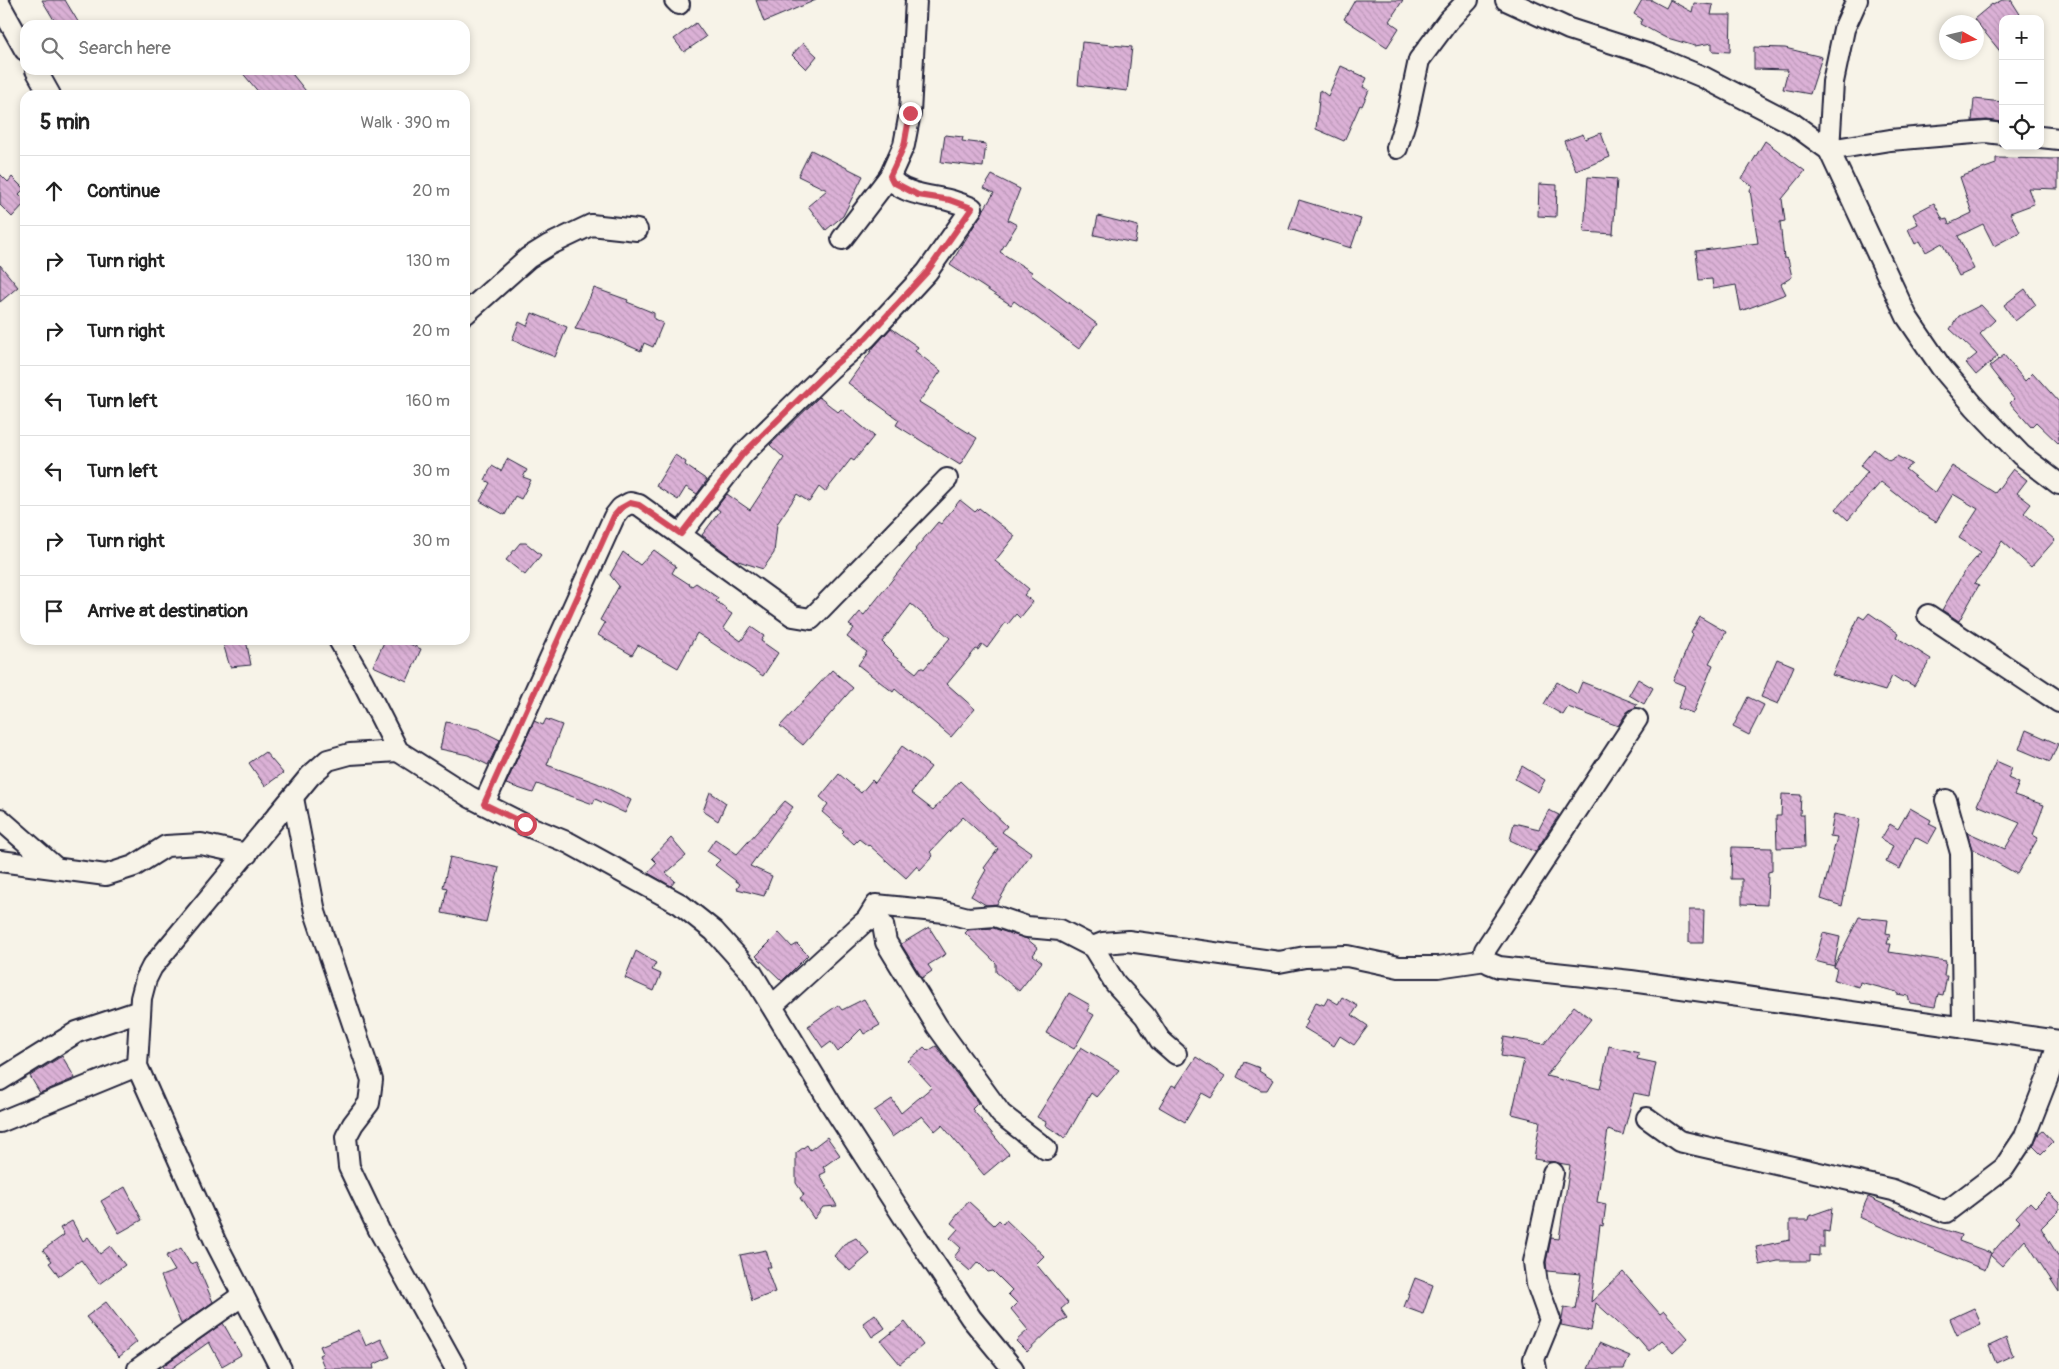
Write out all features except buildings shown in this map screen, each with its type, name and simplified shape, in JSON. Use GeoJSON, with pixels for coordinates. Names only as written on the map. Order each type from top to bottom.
{"type":"FeatureCollection","features":[{"type":"Feature","properties":{"kind":"street"},"geometry":{"type":"LineString","coordinates":[[842,239],[890,176],[904,146],[910,113],[916,0]]}},
{"type":"Feature","properties":{"kind":"street"},"geometry":{"type":"LineString","coordinates":[[1396,148],[1408,112],[1419,60],[1448,22],[1468,0]]}},
{"type":"Feature","properties":{"kind":"street"},"geometry":{"type":"LineString","coordinates":[[1506,0],[1569,30],[1650,55],[1703,77],[1792,124],[1829,150],[1890,140],[1986,132],[1999,134]]}},
{"type":"Feature","properties":{"kind":"street"},"geometry":{"type":"LineString","coordinates":[[1857,0],[1844,29],[1833,82],[1829,150],[1907,317],[1941,367],[1975,407],[2021,455],[2059,484]]}},
{"type":"Feature","properties":{"kind":"street"},"geometry":{"type":"LineString","coordinates":[[2,13],[20,42]]}},
{"type":"Feature","properties":{"kind":"street"},"geometry":{"type":"LineString","coordinates":[[39,75],[47,90]]}},
{"type":"Feature","properties":{"kind":"street"},"geometry":{"type":"LineString","coordinates":[[2044,137],[2059,139]]}},
{"type":"Feature","properties":{"kind":"street"},"geometry":{"type":"LineString","coordinates":[[681,534],[743,454],[830,369],[866,338],[927,272],[972,208],[950,200],[918,195],[893,182],[890,176]]}},
{"type":"Feature","properties":{"kind":"street"},"geometry":{"type":"LineString","coordinates":[[470,310],[528,258],[549,245],[590,225],[637,230]]}},
{"type":"Feature","properties":{"kind":"street"},"geometry":{"type":"LineString","coordinates":[[484,804],[614,516],[621,508],[630,503],[639,505],[793,616],[811,619],[947,479]]}},
{"type":"Feature","properties":{"kind":"street"},"geometry":{"type":"LineString","coordinates":[[1928,615],[2059,702]]}},
{"type":"Feature","properties":{"kind":"street"},"geometry":{"type":"LineString","coordinates":[[342,645],[398,751],[470,798],[569,843],[680,904],[714,931],[751,972],[831,1104],[948,1284],[971,1318],[1013,1369]]}},
{"type":"Feature","properties":{"kind":"street"},"geometry":{"type":"LineString","coordinates":[[1637,719],[1490,941],[1484,956],[1489,963],[1499,967],[1631,981],[2058,1041],[2049,1074],[2024,1138],[2004,1168],[1946,1212],[1893,1190],[1679,1141],[1647,1118]]}},
{"type":"Feature","properties":{"kind":"street"},"geometry":{"type":"LineString","coordinates":[[281,1369],[215,1241],[137,1066],[140,1011],[146,979],[152,967],[310,776],[328,760],[350,754],[398,751]]}},
{"type":"Feature","properties":{"kind":"street"},"geometry":{"type":"LineString","coordinates":[[293,798],[315,912],[372,1080],[370,1104],[346,1137],[349,1167],[378,1230],[456,1369]]}},
{"type":"Feature","properties":{"kind":"street"},"geometry":{"type":"LineString","coordinates":[[1946,800],[1961,853],[1963,1028]]}},
{"type":"Feature","properties":{"kind":"street"},"geometry":{"type":"LineString","coordinates":[[0,819],[56,868]]}},
{"type":"Feature","properties":{"kind":"street"},"geometry":{"type":"LineString","coordinates":[[0,861],[106,876],[134,866],[166,846],[201,844],[247,854]]}},
{"type":"Feature","properties":{"kind":"street"},"geometry":{"type":"LineString","coordinates":[[772,1006],[866,921],[876,905],[945,912],[968,918],[995,916],[1027,927],[1060,930],[1093,947],[1115,983],[1145,1016],[1160,1040],[1176,1054]]}},
{"type":"Feature","properties":{"kind":"street"},"geometry":{"type":"LineString","coordinates":[[866,921],[878,920],[883,925],[886,942],[937,1026],[1001,1114],[1046,1149]]}},
{"type":"Feature","properties":{"kind":"street"},"geometry":{"type":"LineString","coordinates":[[1093,947],[1103,943],[1128,941],[1279,962],[1305,958],[1347,956],[1399,967],[1438,967],[1486,960]]}},
{"type":"Feature","properties":{"kind":"street"},"geometry":{"type":"LineString","coordinates":[[0,1080],[77,1032],[140,1011]]}},
{"type":"Feature","properties":{"kind":"street"},"geometry":{"type":"LineString","coordinates":[[0,1122],[137,1066]]}},
{"type":"Feature","properties":{"kind":"street"},"geometry":{"type":"LineString","coordinates":[[1536,1369],[1534,1360],[1550,1320],[1537,1284],[1534,1262],[1552,1173]]}},
{"type":"Feature","properties":{"kind":"street"},"geometry":{"type":"LineString","coordinates":[[138,1369],[243,1295]]}},
{"type":"Feature","properties":{"kind":"route"},"geometry":{"type":"LineString","coordinates":[[525,824],[484,804],[614,516],[621,508],[630,503],[639,505],[681,534],[743,454],[830,369],[866,338],[927,272],[972,208],[950,200],[918,195],[893,182],[890,176],[904,146],[910,113]]}}]}
